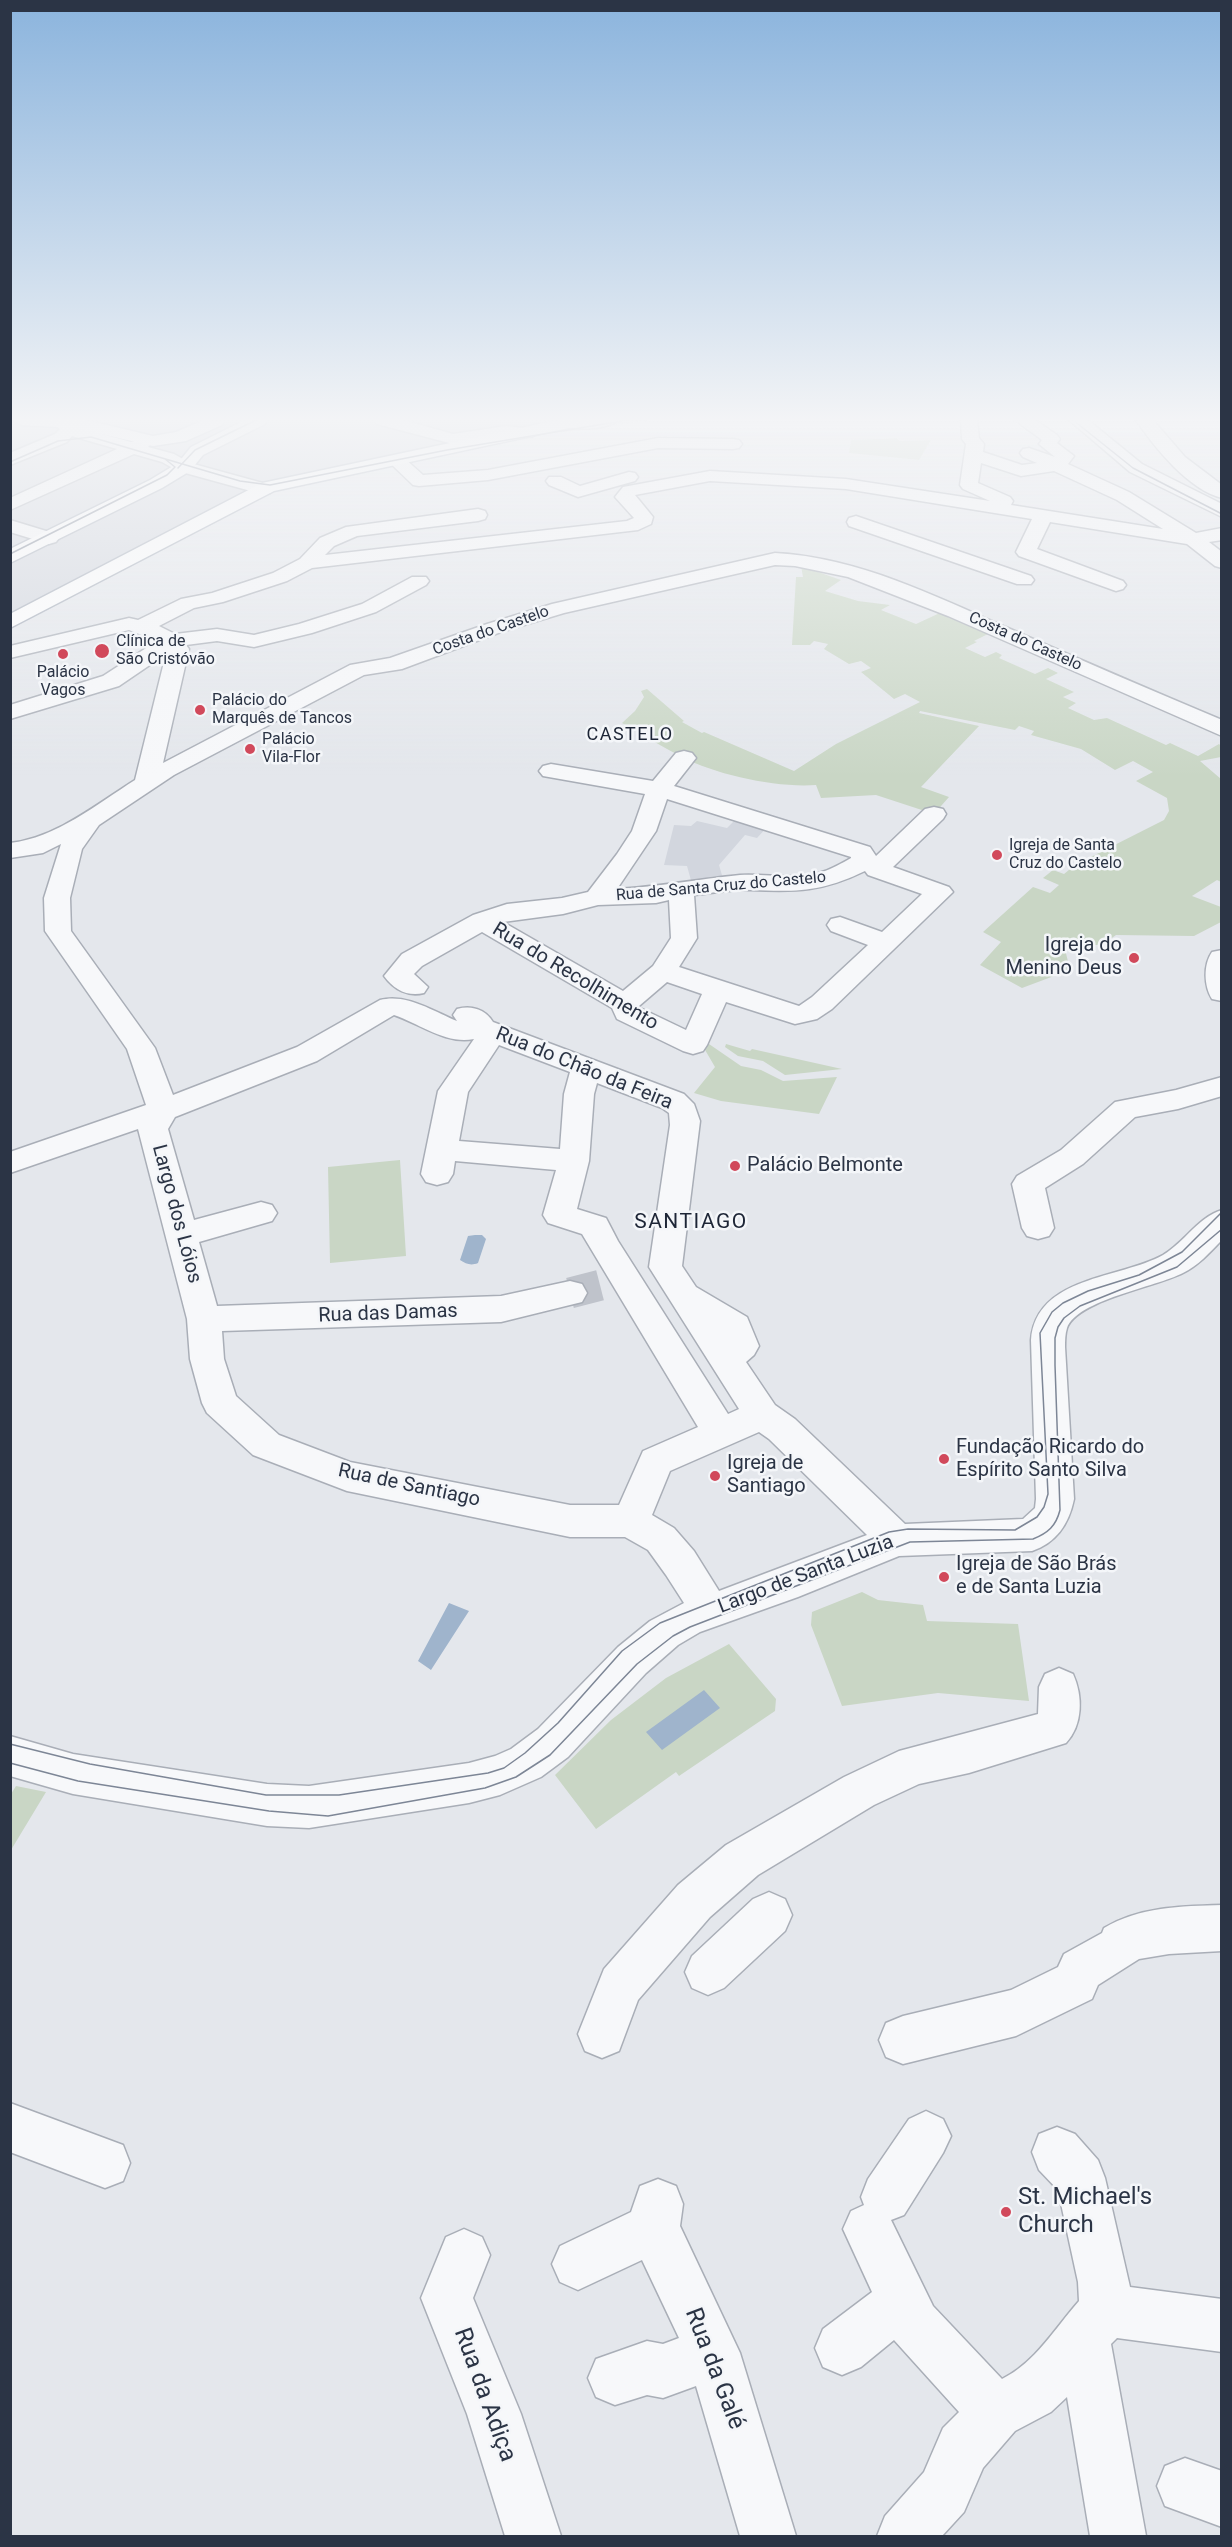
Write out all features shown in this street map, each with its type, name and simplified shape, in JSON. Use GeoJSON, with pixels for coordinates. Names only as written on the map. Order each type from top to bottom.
{"type":"FeatureCollection","features":[{"type":"Feature","properties":{"kind":"main road"},"geometry":{"type":"LineString","coordinates":[[10,557],[47,539]]}},
{"type":"Feature","properties":{"kind":"main road"},"geometry":{"type":"LineString","coordinates":[[10,622],[169,539]]}},
{"type":"Feature","properties":{"kind":"street"},"geometry":{"type":"LineString","coordinates":[[142,626],[280,577],[307,563],[333,539]]}},
{"type":"Feature","properties":{"kind":"street"},"geometry":{"type":"LineString","coordinates":[[307,563],[518,539]]}},
{"type":"Feature","properties":{"kind":"street"},"geometry":{"type":"LineString","coordinates":[[905,539],[1024,580]]}},
{"type":"Feature","properties":{"kind":"street"},"geometry":{"type":"LineString","coordinates":[[1032,539],[1026,552],[1116,585]]}},
{"type":"Feature","properties":{"kind":"street"},"geometry":{"type":"LineString","coordinates":[[1144,555],[1148,539]]}},
{"type":"Feature","properties":{"kind":"street"},"geometry":{"type":"LineString","coordinates":[[1192,539],[1221,562]]}},
{"type":"Feature","properties":{"kind":"street","name":"Costa do Castelo"},"geometry":{"type":"LineString","coordinates":[[163,1110],[141,1048],[58,931],[57,898],[70,849],[90,820],[146,783],[197,753],[358,670],[394,663],[559,608],[775,559],[795,560],[853,572],[955,612],[1221,729]]}},
{"type":"Feature","properties":{"kind":"street"},"geometry":{"type":"LineString","coordinates":[[10,712],[111,681],[172,640],[217,634],[254,641],[305,629],[369,608],[419,581]]}},
{"type":"Feature","properties":{"kind":"street"},"geometry":{"type":"LineString","coordinates":[[255,620],[287,613]]}},
{"type":"Feature","properties":{"kind":"street"},"geometry":{"type":"LineString","coordinates":[[10,652],[129,624],[142,626],[172,640],[178,649],[146,783]]}},
{"type":"Feature","properties":{"kind":"street"},"geometry":{"type":"LineString","coordinates":[[551,771],[671,774],[861,852],[877,870],[940,892],[822,1003],[807,1013],[795,1015],[663,971]]}},
{"type":"Feature","properties":{"kind":"street"},"geometry":{"type":"LineString","coordinates":[[597,897],[628,857],[644,831],[671,774]]}},
{"type":"Feature","properties":{"kind":"street","name":"Rua de Santa Cruz do Castelo"},"geometry":{"type":"LineString","coordinates":[[415,988],[398,976],[412,960],[482,921],[507,912],[563,906],[597,897],[656,895],[681,889],[749,882],[768,884],[829,879],[873,863],[934,814]]}},
{"type":"Feature","properties":{"kind":"street"},"geometry":{"type":"LineString","coordinates":[[10,851],[34,848],[90,820]]}},
{"type":"Feature","properties":{"kind":"street"},"geometry":{"type":"LineString","coordinates":[[625,1004],[663,971],[684,938],[681,889]]}},
{"type":"Feature","properties":{"kind":"street","name":"Rua do Recolhimento"},"geometry":{"type":"LineString","coordinates":[[482,921],[625,1004],[627,1012],[693,1046],[718,990]]}},
{"type":"Feature","properties":{"kind":"street"},"geometry":{"type":"LineString","coordinates":[[840,925],[886,942]]}},
{"type":"Feature","properties":{"kind":"street","name":"Rua do Chão da Feira"},"geometry":{"type":"LineString","coordinates":[[415,988],[476,1019],[486,1030],[673,1101],[683,1110],[686,1119],[673,1278]]}},
{"type":"Feature","properties":{"kind":"street"},"geometry":{"type":"LineString","coordinates":[[10,1163],[163,1110],[307,1054],[390,1006],[402,1006],[442,1025],[467,1032],[486,1030]]}},
{"type":"Feature","properties":{"kind":"street"},"geometry":{"type":"LineString","coordinates":[[486,1030],[453,1091],[440,1162],[573,1161]]}},
{"type":"Feature","properties":{"kind":"street"},"geometry":{"type":"LineString","coordinates":[[586,1068],[579,1094],[573,1161],[559,1215],[595,1226],[619,1280],[720,1432]]}},
{"type":"Feature","properties":{"kind":"street"},"geometry":{"type":"LineString","coordinates":[[1038,1228],[1028,1184],[1072,1157],[1126,1109],[1178,1099],[1221,1086]]}},
{"type":"Feature","properties":{"kind":"street","name":"Largo dos Lóios"},"geometry":{"type":"LineString","coordinates":[[163,1110],[153,1129],[204,1319]]}},
{"type":"Feature","properties":{"kind":"street"},"geometry":{"type":"LineString","coordinates":[[182,1235],[261,1213]]}},
{"type":"Feature","properties":{"kind":"street","name":"Largo de Santa Luzia"},"geometry":{"type":"LineString","coordinates":[[10,1756],[73,1774],[267,1805],[309,1807],[469,1783],[500,1775],[526,1763],[545,1748],[625,1666],[650,1645],[687,1620],[897,1540],[1032,1535],[1052,1515],[1055,1499],[1048,1335],[1052,1322],[1058,1313],[1069,1304],[1090,1294],[1150,1275],[1173,1264],[1189,1254],[1218,1225]]}},
{"type":"Feature","properties":{"kind":"street"},"geometry":{"type":"LineString","coordinates":[[619,1280],[673,1278],[762,1415],[782,1429],[821,1465],[897,1540]]}},
{"type":"Feature","properties":{"kind":"street","name":"Rua das Damas"},"geometry":{"type":"LineString","coordinates":[[204,1319],[490,1310],[570,1293]]}},
{"type":"Feature","properties":{"kind":"street","name":"Rua de Santiago"},"geometry":{"type":"LineString","coordinates":[[204,1319],[207,1359],[220,1403],[266,1445],[347,1476],[570,1521],[631,1521]]}},
{"type":"Feature","properties":{"kind":"street"},"geometry":{"type":"LineString","coordinates":[[710,1612],[680,1563],[661,1539],[631,1521],[656,1461],[762,1415]]}},
{"type":"Feature","properties":{"kind":"street"},"geometry":{"type":"LineString","coordinates":[[602,2034],[620,1985],[694,1901],[742,1860],[859,1791],[914,1765],[979,1750],[1051,1729],[1058,1722],[1059,1687]]}},
{"type":"Feature","properties":{"kind":"street"},"geometry":{"type":"LineString","coordinates":[[708,1972],[769,1915]]}},
{"type":"Feature","properties":{"kind":"street"},"geometry":{"type":"LineString","coordinates":[[903,2040],[1016,2012],[1076,1983],[1080,1970],[1129,1938],[1195,1928],[1221,1929]]}},
{"type":"Feature","properties":{"kind":"street"},"geometry":{"type":"LineString","coordinates":[[10,2127],[105,2163]]}},
{"type":"Feature","properties":{"kind":"street"},"geometry":{"type":"LineString","coordinates":[[926,2136],[878,2213],[902,2304],[914,2325],[996,2412]]}},
{"type":"Feature","properties":{"kind":"street"},"geometry":{"type":"LineString","coordinates":[[1057,2152],[1080,2178],[1104,2282],[1088,2358],[1118,2536]]}},
{"type":"Feature","properties":{"kind":"street","name":"Rua da Galé"},"geometry":{"type":"LineString","coordinates":[[578,2264],[656,2216],[713,2353],[768,2536]]}},
{"type":"Feature","properties":{"kind":"street","name":"Rua da Adiça"},"geometry":{"type":"LineString","coordinates":[[464,2255],[447,2298],[494,2414],[533,2536]]}},
{"type":"Feature","properties":{"kind":"street"},"geometry":{"type":"LineString","coordinates":[[842,2348],[879,2318],[902,2304]]}},
{"type":"Feature","properties":{"kind":"street"},"geometry":{"type":"LineString","coordinates":[[1094,2323],[1221,2326]]}},
{"type":"Feature","properties":{"kind":"street"},"geometry":{"type":"LineString","coordinates":[[905,2536],[944,2492],[963,2448],[996,2412],[1032,2393],[1071,2356],[1094,2323]]}},
{"type":"Feature","properties":{"kind":"street"},"geometry":{"type":"LineString","coordinates":[[615,2378],[647,2368],[663,2371],[713,2353]]}},
{"type":"Feature","properties":{"kind":"shaded area"},"geometry":{"type":"Polygon","coordinates":[[[11,539],[161,539],[11,618],[11,539]]]}},
{"type":"Feature","properties":{"kind":"shaded area"},"geometry":{"type":"Polygon","coordinates":[[[740,815],[770,824],[757,838],[745,835],[719,865],[724,882],[692,884],[687,866],[664,865],[674,825],[691,826],[697,821],[727,828],[740,815]]]}},
{"type":"Feature","properties":{"kind":"green space"},"geometry":{"type":"Polygon","coordinates":[[[801,566],[841,580],[825,591],[858,601],[890,605],[881,610],[916,624],[944,611],[992,632],[965,648],[985,657],[996,652],[1002,655],[999,658],[1035,674],[1048,668],[1058,673],[1046,679],[1074,692],[1063,697],[1076,703],[1068,708],[1094,720],[1107,718],[1166,745],[1170,743],[1198,756],[1219,744],[1221,757],[1200,761],[1221,779],[1221,882],[1217,880],[1192,896],[1221,907],[1221,922],[1194,936],[1116,935],[1102,945],[1064,945],[1070,970],[1022,988],[980,965],[1001,942],[983,932],[1033,887],[1050,893],[1059,885],[1043,878],[1053,870],[1064,874],[1075,865],[1164,820],[1169,811],[1167,798],[1136,781],[1153,772],[1133,761],[1115,770],[1081,749],[1031,735],[1034,731],[1019,726],[1015,730],[920,711],[919,713],[979,726],[921,787],[949,797],[934,814],[876,795],[821,798],[816,785],[765,782],[729,775],[682,757],[622,723],[635,711],[644,697],[641,691],[647,689],[684,721],[682,722],[702,733],[794,771],[836,744],[920,702],[905,694],[894,699],[861,672],[871,668],[861,661],[849,664],[824,649],[828,644],[814,641],[810,645],[792,645],[796,577],[803,577],[801,566]]]}},
{"type":"Feature","properties":{"kind":"green space"},"geometry":{"type":"Polygon","coordinates":[[[701,1043],[709,1044],[741,1066],[761,1070],[783,1081],[837,1077],[819,1114],[721,1101],[694,1093],[715,1067],[701,1043]]]}},
{"type":"Feature","properties":{"kind":"green space"},"geometry":{"type":"Polygon","coordinates":[[[726,1044],[842,1069],[785,1075],[763,1061],[738,1056],[725,1047],[726,1044]]]}},
{"type":"Feature","properties":{"kind":"green space"},"geometry":{"type":"Polygon","coordinates":[[[400,1160],[406,1256],[330,1263],[328,1167],[400,1160]]]}},
{"type":"Feature","properties":{"kind":"green space"},"geometry":{"type":"Polygon","coordinates":[[[862,1592],[878,1600],[923,1605],[927,1621],[1018,1624],[1029,1701],[938,1693],[842,1706],[811,1625],[812,1612],[862,1592]]]}},
{"type":"Feature","properties":{"kind":"green space"},"geometry":{"type":"Polygon","coordinates":[[[729,1644],[776,1699],[775,1711],[679,1776],[676,1772],[596,1829],[555,1775],[611,1720],[666,1678],[729,1644]]]}},
{"type":"Feature","properties":{"kind":"green space"},"geometry":{"type":"Polygon","coordinates":[[[16,1786],[46,1792],[11,1850],[11,1794],[16,1786]]]}},
{"type":"Feature","properties":{"kind":"water"},"geometry":{"type":"Polygon","coordinates":[[[482,1235],[486,1239],[478,1263],[469,1264],[460,1260],[468,1236],[482,1235]]]}},
{"type":"Feature","properties":{"kind":"water"},"geometry":{"type":"Polygon","coordinates":[[[449,1603],[469,1611],[431,1670],[418,1661],[449,1603]]]}},
{"type":"Feature","properties":{"kind":"water"},"geometry":{"type":"Polygon","coordinates":[[[704,1690],[720,1708],[662,1750],[646,1732],[704,1690]]]}},
{"type":"Feature","properties":{"kind":"tunnel"},"geometry":{"type":"LineString","coordinates":[[570,1293],[613,1282]]}},
{"type":"Feature","properties":{"kind":"tram line"},"geometry":{"type":"LineString","coordinates":[[10,554],[40,539]]}},
{"type":"Feature","properties":{"kind":"tram line"},"geometry":{"type":"LineString","coordinates":[[10,1744],[90,1764],[266,1795],[339,1795],[488,1773],[504,1768],[525,1753],[558,1723],[622,1651],[660,1623],[889,1532],[908,1529],[1015,1530],[1037,1517],[1044,1507],[1048,1494],[1040,1333],[1052,1312],[1063,1303],[1088,1291],[1139,1275],[1182,1252],[1222,1212]]}},
{"type":"Feature","properties":{"kind":"tram line"},"geometry":{"type":"LineString","coordinates":[[10,1763],[78,1781],[269,1811],[328,1816],[485,1788],[516,1777],[550,1755],[637,1664],[673,1636],[690,1627],[910,1542],[1033,1539],[1047,1531],[1054,1525],[1060,1510],[1055,1365],[1055,1338],[1058,1327],[1064,1318],[1080,1306],[1177,1267],[1222,1229]]}},
{"type":"Feature","properties":{"kind":"place","name":"Clínica de São Cristóvão"},"geometry":{"type":"Point","coordinates":[102,651]}},
{"type":"Feature","properties":{"kind":"place","name":"Palácio Vagos"},"geometry":{"type":"Point","coordinates":[63,654]}},
{"type":"Feature","properties":{"kind":"place","name":"Palácio do Marquês de Tancos"},"geometry":{"type":"Point","coordinates":[200,710]}},
{"type":"Feature","properties":{"kind":"place","name":"Palácio Vila-Flor"},"geometry":{"type":"Point","coordinates":[250,749]}},
{"type":"Feature","properties":{"kind":"place","name":"Igreja de Santa Cruz do Castelo"},"geometry":{"type":"Point","coordinates":[997,855]}},
{"type":"Feature","properties":{"kind":"place","name":"Igreja do Menino Deus"},"geometry":{"type":"Point","coordinates":[1134,958]}},
{"type":"Feature","properties":{"kind":"place","name":"Palácio Belmonte"},"geometry":{"type":"Point","coordinates":[735,1166]}},
{"type":"Feature","properties":{"kind":"place","name":"Fundação Ricardo do Espírito Santo Silva"},"geometry":{"type":"Point","coordinates":[944,1459]}},
{"type":"Feature","properties":{"kind":"place","name":"Igreja de Santiago"},"geometry":{"type":"Point","coordinates":[715,1476]}},
{"type":"Feature","properties":{"kind":"place","name":"Igreja de São Brás e de Santa Luzia"},"geometry":{"type":"Point","coordinates":[944,1577]}},
{"type":"Feature","properties":{"kind":"place","name":"St. Michael's Church"},"geometry":{"type":"Point","coordinates":[1006,2212]}},
{"type":"Feature","properties":{"kind":"district","name":"CASTELO"},"geometry":{"type":"Point","coordinates":[630,735]}},
{"type":"Feature","properties":{"kind":"district","name":"SANTIAGO"},"geometry":{"type":"Point","coordinates":[691,1223]}}]}
